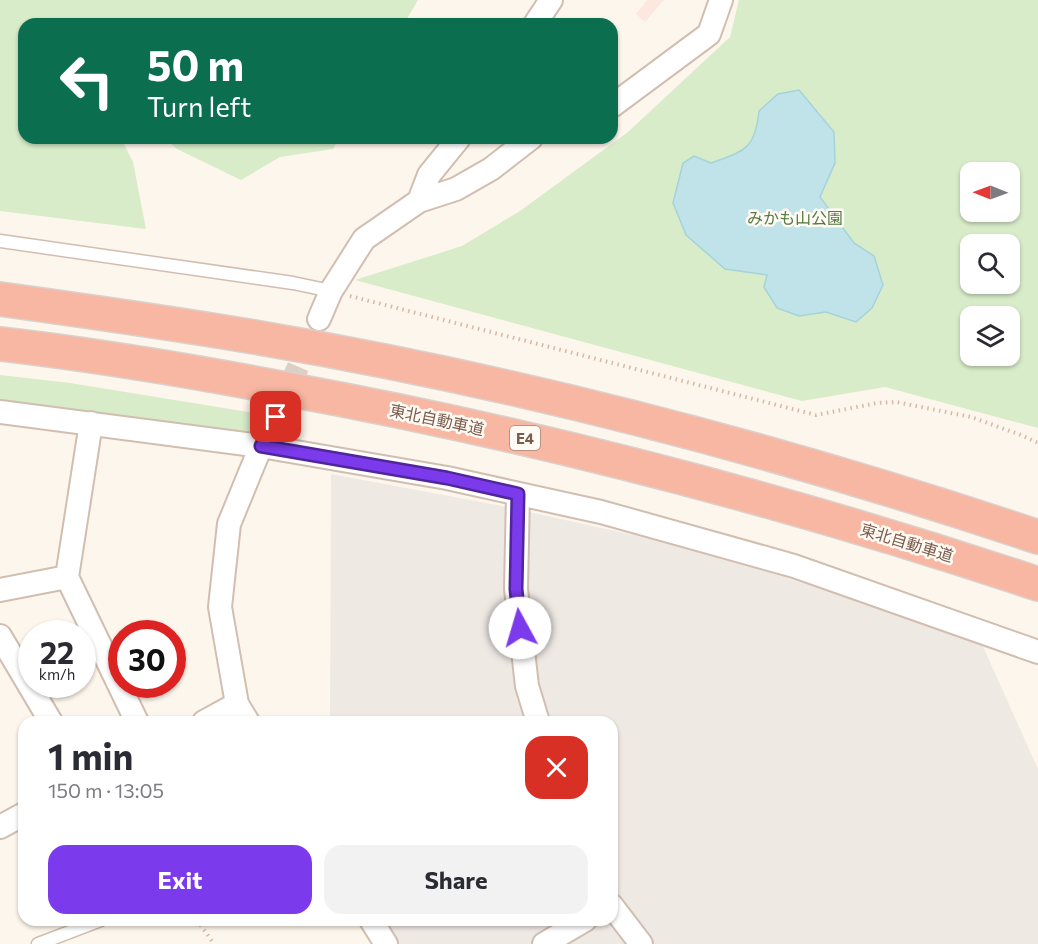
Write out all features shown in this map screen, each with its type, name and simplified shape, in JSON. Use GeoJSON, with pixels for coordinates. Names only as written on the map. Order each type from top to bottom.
{"type":"FeatureCollection","features":[{"type":"Feature","properties":{"kind":"highway"},"geometry":{"type":"LineString","coordinates":[[0,299],[141,318],[262,338],[496,385],[683,430],[830,471],[1038,537]]}},
{"type":"Feature","properties":{"kind":"highway","name":"東北自動車道"},"geometry":{"type":"LineString","coordinates":[[0,344],[132,362],[253,383],[488,429],[673,474],[820,514],[1038,584]]}},
{"type":"Feature","properties":{"kind":"street"},"geometry":{"type":"LineString","coordinates":[[539,18],[551,0]]}},
{"type":"Feature","properties":{"kind":"street"},"geometry":{"type":"LineString","coordinates":[[618,102],[709,34],[721,0]]}},
{"type":"Feature","properties":{"kind":"street"},"geometry":{"type":"LineString","coordinates":[[419,201],[429,175],[454,144]]}},
{"type":"Feature","properties":{"kind":"street"},"geometry":{"type":"LineString","coordinates":[[319,319],[331,291],[364,239],[419,201],[456,189],[491,168],[523,144]]}},
{"type":"Feature","properties":{"kind":"street"},"geometry":{"type":"LineString","coordinates":[[0,412],[261,446],[447,478],[601,512],[794,566],[1038,652]]}},
{"type":"Feature","properties":{"kind":"street"},"geometry":{"type":"LineString","coordinates":[[242,713],[219,607],[229,524],[261,446],[276,417]]}},
{"type":"Feature","properties":{"kind":"street"},"geometry":{"type":"LineString","coordinates":[[91,423],[67,577],[134,716]]}},
{"type":"Feature","properties":{"kind":"street"},"geometry":{"type":"LineString","coordinates":[[518,494],[516,589],[527,686],[536,716]]}},
{"type":"Feature","properties":{"kind":"street"},"geometry":{"type":"LineString","coordinates":[[0,590],[67,577]]}},
{"type":"Feature","properties":{"kind":"street"},"geometry":{"type":"LineString","coordinates":[[0,636],[47,716]]}},
{"type":"Feature","properties":{"kind":"street"},"geometry":{"type":"LineString","coordinates":[[0,827],[18,817]]}},
{"type":"Feature","properties":{"kind":"street"},"geometry":{"type":"LineString","coordinates":[[618,914],[641,944]]}},
{"type":"Feature","properties":{"kind":"street"},"geometry":{"type":"LineString","coordinates":[[375,926],[386,944]]}},
{"type":"Feature","properties":{"kind":"street"},"geometry":{"type":"LineString","coordinates":[[544,944],[575,926]]}},
{"type":"Feature","properties":{"kind":"lane"},"geometry":{"type":"LineString","coordinates":[[0,241],[293,283],[331,291]]}},
{"type":"Feature","properties":{"kind":"lane"},"geometry":{"type":"LineString","coordinates":[[38,944],[85,926]]}},
{"type":"Feature","properties":{"kind":"path"},"geometry":{"type":"LineString","coordinates":[[331,291],[816,415],[877,403],[896,402],[971,417],[1038,443]]}},
{"type":"Feature","properties":{"kind":"path"},"geometry":{"type":"LineString","coordinates":[[201,926],[214,944]]}},
{"type":"Feature","properties":{"kind":"shaded area"},"geometry":{"type":"Polygon","coordinates":[[[647,0],[664,0],[645,22],[636,14],[647,0]]]}},
{"type":"Feature","properties":{"kind":"shaded area"},"geometry":{"type":"Polygon","coordinates":[[[331,474],[497,505],[702,550],[981,642],[1038,769],[1038,944],[383,944],[374,926],[618,926],[618,716],[330,716],[331,474]]]}},
{"type":"Feature","properties":{"kind":"green space"},"geometry":{"type":"Polygon","coordinates":[[[0,0],[418,0],[408,18],[18,18],[18,144],[124,144],[133,162],[146,229],[0,211],[0,0]]]}},
{"type":"Feature","properties":{"kind":"green space","name":"みかも山公園"},"geometry":{"type":"Polygon","coordinates":[[[739,0],[1038,0],[1038,428],[885,387],[802,401],[355,280],[462,246],[520,211],[612,144],[618,144],[618,139],[730,37],[739,0]]]}},
{"type":"Feature","properties":{"kind":"green space"},"geometry":{"type":"Polygon","coordinates":[[[172,144],[336,144],[333,149],[280,157],[241,180],[177,149],[172,144]]]}},
{"type":"Feature","properties":{"kind":"green space"},"geometry":{"type":"Polygon","coordinates":[[[0,375],[70,383],[266,415],[258,432],[245,441],[0,405],[0,375]]]}},
{"type":"Feature","properties":{"kind":"water"},"geometry":{"type":"Polygon","coordinates":[[[799,90],[834,132],[835,163],[820,197],[854,243],[874,256],[883,285],[872,308],[856,322],[826,312],[799,316],[777,308],[764,287],[767,275],[725,269],[686,235],[673,203],[683,163],[694,156],[711,163],[740,152],[751,141],[759,111],[778,94],[799,90]]]}},
{"type":"Feature","properties":{"kind":"tunnel"},"geometry":{"type":"LineString","coordinates":[[276,417],[319,319]]}},
{"type":"Feature","properties":{"kind":"route"},"geometry":{"type":"LineString","coordinates":[[276,417],[261,446],[447,478],[518,494],[516,589],[520,628]]}}]}
